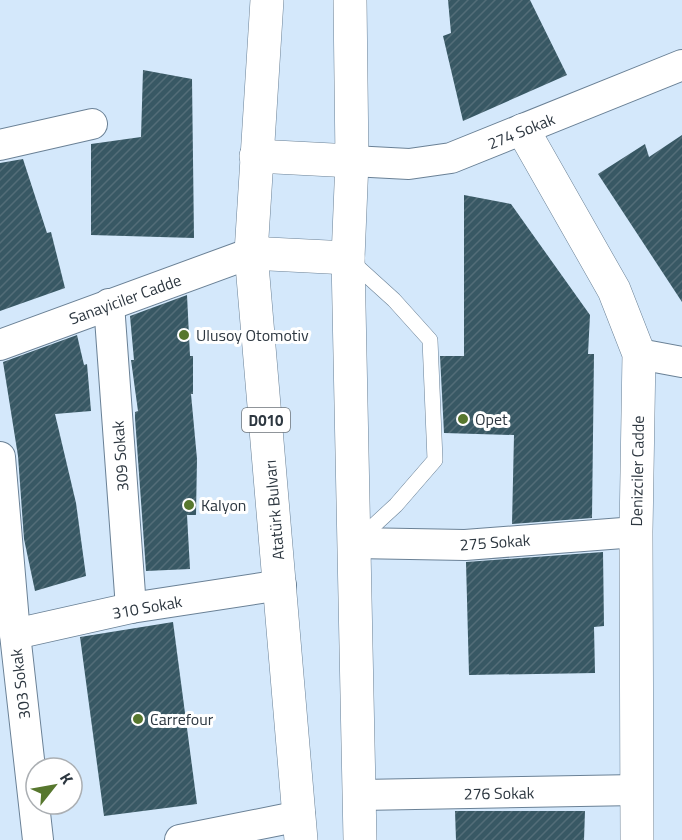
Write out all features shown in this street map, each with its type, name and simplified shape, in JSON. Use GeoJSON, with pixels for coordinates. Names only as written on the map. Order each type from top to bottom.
{"type":"FeatureCollection","features":[{"type":"Feature","properties":{"kind":"main road","name":"Atatürk Bulvarı"},"geometry":{"type":"LineString","coordinates":[[267,0],[251,254],[301,828]]}},
{"type":"Feature","properties":{"kind":"main road"},"geometry":{"type":"LineString","coordinates":[[350,0],[352,161],[348,258],[361,795],[360,840]]}},
{"type":"Feature","properties":{"kind":"main road","name":"Denizciler Cadde"},"geometry":{"type":"LineString","coordinates":[[523,130],[614,290],[639,354],[636,532],[637,840]]}},
{"type":"Feature","properties":{"kind":"main road"},"geometry":{"type":"LineString","coordinates":[[256,156],[352,161]]}},
{"type":"Feature","properties":{"kind":"main road"},"geometry":{"type":"LineString","coordinates":[[251,254],[348,258]]}},
{"type":"Feature","properties":{"kind":"street","name":"274 Sokak"},"geometry":{"type":"LineString","coordinates":[[352,161],[409,164],[451,158],[682,64]]}},
{"type":"Feature","properties":{"kind":"street"},"geometry":{"type":"LineString","coordinates":[[0,145],[92,124]]}},
{"type":"Feature","properties":{"kind":"street","name":"Sanayiciler Cadde"},"geometry":{"type":"LineString","coordinates":[[0,345],[251,254]]}},
{"type":"Feature","properties":{"kind":"street","name":"309 Sokak"},"geometry":{"type":"LineString","coordinates":[[109,304],[132,608]]}},
{"type":"Feature","properties":{"kind":"street"},"geometry":{"type":"LineString","coordinates":[[639,354],[682,362]]}},
{"type":"Feature","properties":{"kind":"street","name":"303 Sokak"},"geometry":{"type":"LineString","coordinates":[[0,457],[15,634],[38,840]]}},
{"type":"Feature","properties":{"kind":"street","name":"275 Sokak"},"geometry":{"type":"LineString","coordinates":[[355,543],[465,545],[636,532]]}},
{"type":"Feature","properties":{"kind":"street","name":"310 Sokak"},"geometry":{"type":"LineString","coordinates":[[15,634],[132,608],[281,585]]}},
{"type":"Feature","properties":{"kind":"street","name":"276 Sokak"},"geometry":{"type":"LineString","coordinates":[[361,795],[637,790]]}},
{"type":"Feature","properties":{"kind":"street"},"geometry":{"type":"LineString","coordinates":[[180,840],[301,828]]}},
{"type":"Feature","properties":{"kind":"lane"},"geometry":{"type":"LineString","coordinates":[[348,258],[394,300],[430,340],[435,460],[396,505],[355,543]]}},
{"type":"Feature","properties":{"kind":"building"},"geometry":{"type":"Polygon","coordinates":[[[448,0],[530,0],[567,75],[463,121],[443,36],[451,33],[448,0]]]}},
{"type":"Feature","properties":{"kind":"building"},"geometry":{"type":"Polygon","coordinates":[[[143,70],[192,79],[194,238],[91,235],[91,144],[141,137],[143,70]]]}},
{"type":"Feature","properties":{"kind":"building"},"geometry":{"type":"Polygon","coordinates":[[[682,135],[682,302],[598,174],[645,144],[649,157],[682,135]]]}},
{"type":"Feature","properties":{"kind":"building"},"geometry":{"type":"Polygon","coordinates":[[[23,159],[47,233],[51,232],[65,288],[0,311],[0,163],[23,159]]]}},
{"type":"Feature","properties":{"kind":"building"},"geometry":{"type":"Polygon","coordinates":[[[464,195],[511,204],[590,315],[588,354],[594,354],[592,518],[512,524],[514,435],[444,433],[440,356],[464,356],[464,195]]]}},
{"type":"Feature","properties":{"kind":"building"},"geometry":{"type":"Polygon","coordinates":[[[187,295],[190,356],[193,356],[193,394],[191,394],[197,459],[196,515],[187,515],[190,569],[146,571],[135,418],[135,412],[138,411],[131,360],[134,360],[130,316],[187,295]]]}},
{"type":"Feature","properties":{"kind":"building"},"geometry":{"type":"Polygon","coordinates":[[[77,335],[84,365],[87,364],[91,411],[55,414],[76,503],[86,576],[35,591],[24,539],[18,456],[3,362],[77,335]]]}},
{"type":"Feature","properties":{"kind":"building"},"geometry":{"type":"Polygon","coordinates":[[[603,552],[604,626],[594,627],[595,673],[469,675],[466,562],[603,552]]]}},
{"type":"Feature","properties":{"kind":"building","name":"Carrefour"},"geometry":{"type":"Polygon","coordinates":[[[173,622],[197,804],[104,816],[80,637],[173,622]]]}},
{"type":"Feature","properties":{"kind":"building"},"geometry":{"type":"Polygon","coordinates":[[[455,811],[585,811],[584,840],[456,840],[455,811]]]}},
{"type":"Feature","properties":{"kind":"place","name":"Ulusoy Otomotiv"},"geometry":{"type":"Point","coordinates":[184,335]}},
{"type":"Feature","properties":{"kind":"place","name":"Opet"},"geometry":{"type":"Point","coordinates":[463,419]}},
{"type":"Feature","properties":{"kind":"place","name":"Kalyon"},"geometry":{"type":"Point","coordinates":[189,505]}},
{"type":"Feature","properties":{"kind":"place","name":"Carrefour"},"geometry":{"type":"Point","coordinates":[138,719]}}]}
